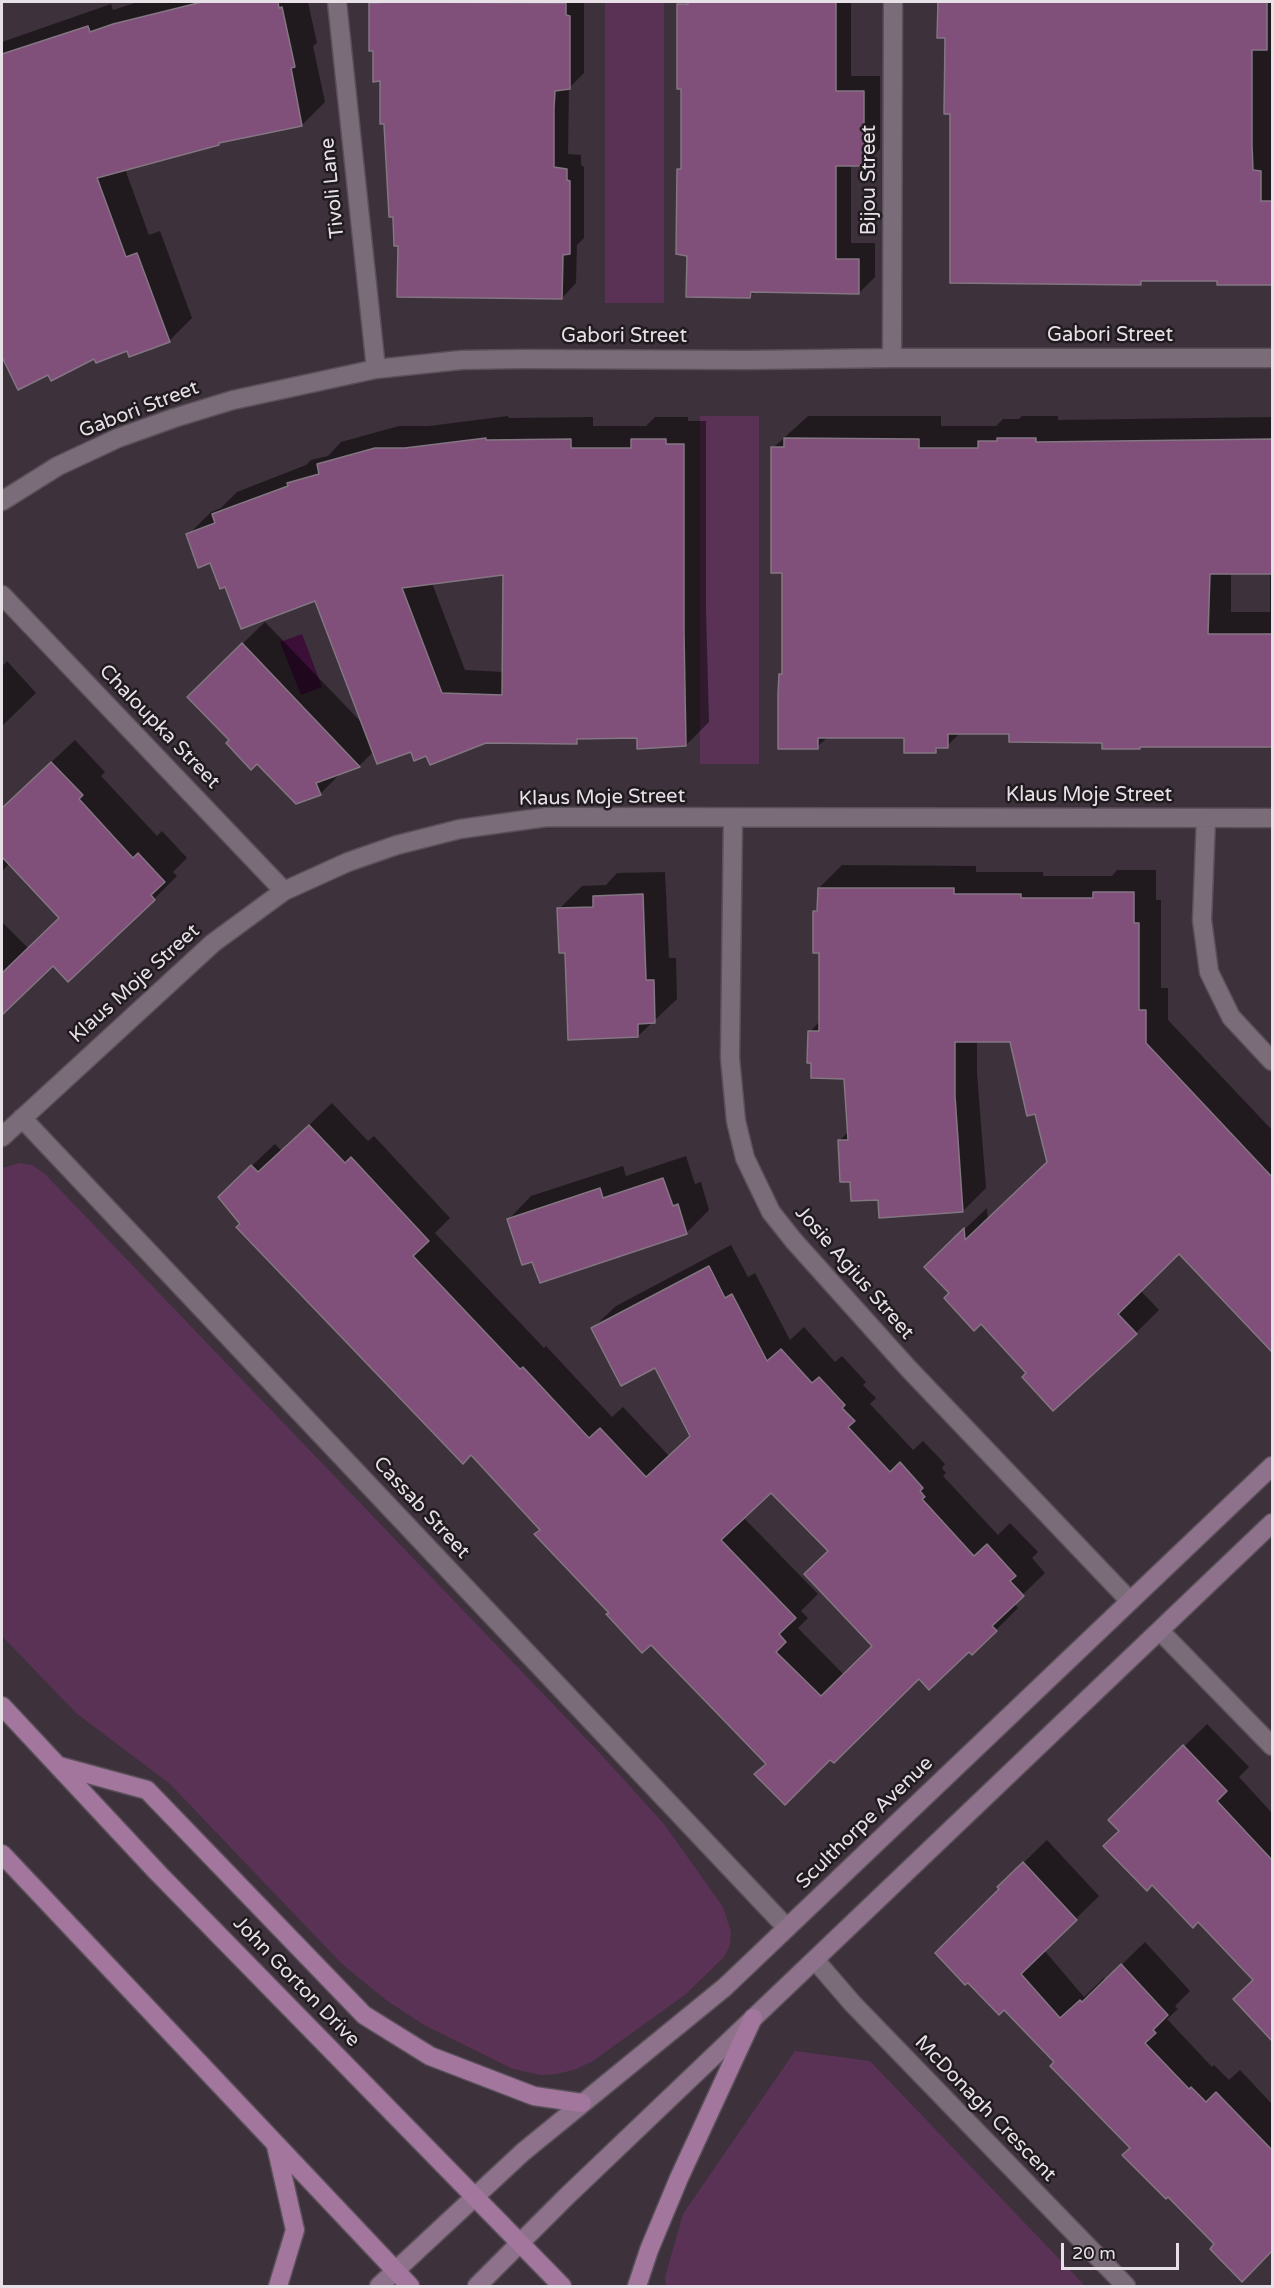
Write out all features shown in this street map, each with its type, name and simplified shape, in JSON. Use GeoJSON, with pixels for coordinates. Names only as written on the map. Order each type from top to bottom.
{"type":"FeatureCollection","features":[{"type":"Feature","properties":{"kind":"main road","name":"John Gorton Drive"},"geometry":{"type":"LineString","coordinates":[[2,1706],[167,1881],[562,2286]]}},
{"type":"Feature","properties":{"kind":"main road"},"geometry":{"type":"LineString","coordinates":[[58,1765],[147,1790],[364,2015],[430,2056],[534,2096],[582,2103]]}},
{"type":"Feature","properties":{"kind":"main road"},"geometry":{"type":"LineString","coordinates":[[2,1854],[410,2286]]}},
{"type":"Feature","properties":{"kind":"main road"},"geometry":{"type":"LineString","coordinates":[[637,2286],[649,2250],[679,2178],[753,2018]]}},
{"type":"Feature","properties":{"kind":"main road"},"geometry":{"type":"LineString","coordinates":[[276,2146],[295,2230],[278,2286]]}},
{"type":"Feature","properties":{"kind":"street","name":"Tivoli Lane"},"geometry":{"type":"LineString","coordinates":[[337,2],[376,369]]}},
{"type":"Feature","properties":{"kind":"street","name":"Bijou Street"},"geometry":{"type":"LineString","coordinates":[[892,358],[893,2]]}},
{"type":"Feature","properties":{"kind":"street","name":"Gabori Street"},"geometry":{"type":"LineString","coordinates":[[2,501],[58,466],[118,438],[174,418],[244,398],[376,369],[461,360],[521,359],[1272,358]]}},
{"type":"Feature","properties":{"kind":"street","name":"Chaloupka Street"},"geometry":{"type":"LineString","coordinates":[[2,595],[284,891]]}},
{"type":"Feature","properties":{"kind":"street","name":"Klaus Moje Street"},"geometry":{"type":"LineString","coordinates":[[2,1137],[213,942],[284,891],[348,862],[397,845],[460,829],[548,817],[1272,818]]}},
{"type":"Feature","properties":{"kind":"street","name":"Josie Agius Street"},"geometry":{"type":"LineString","coordinates":[[734,818],[730,1058],[736,1121],[745,1158],[771,1212],[794,1241],[908,1368],[1130,1601]]}},
{"type":"Feature","properties":{"kind":"street"},"geometry":{"type":"LineString","coordinates":[[1206,818],[1202,920],[1209,972],[1231,1017],[1272,1061]]}},
{"type":"Feature","properties":{"kind":"street","name":"Cassab Street"},"geometry":{"type":"LineString","coordinates":[[22,1118],[787,1928]]}},
{"type":"Feature","properties":{"kind":"street","name":"Sculthorpe Avenue"},"geometry":{"type":"LineString","coordinates":[[379,2286],[523,2152],[725,1987],[1272,1466]]}},
{"type":"Feature","properties":{"kind":"street"},"geometry":{"type":"LineString","coordinates":[[477,2286],[753,2018],[1272,1523]]}},
{"type":"Feature","properties":{"kind":"street"},"geometry":{"type":"LineString","coordinates":[[1160,1630],[1272,1746]]}},
{"type":"Feature","properties":{"kind":"street","name":"McDonagh Crescent"},"geometry":{"type":"LineString","coordinates":[[815,1960],[853,2004],[1126,2286]]}},
{"type":"Feature","properties":{"kind":"shaded area"},"geometry":{"type":"Polygon","coordinates":[[[605,2],[664,2],[664,303],[605,303],[605,2]]]}},
{"type":"Feature","properties":{"kind":"shaded area"},"geometry":{"type":"Polygon","coordinates":[[[700,416],[759,416],[759,764],[700,764],[700,416]]]}},
{"type":"Feature","properties":{"kind":"shaded area"},"geometry":{"type":"Polygon","coordinates":[[[302,634],[322,687],[301,695],[280,642],[302,634]]]}},
{"type":"Feature","properties":{"kind":"shaded area"},"geometry":{"type":"Polygon","coordinates":[[[20,1163],[32,1165],[44,1173],[597,1750],[664,1824],[723,1907],[731,1932],[730,1945],[724,1957],[686,1994],[593,2061],[574,2070],[556,2074],[541,2075],[513,2069],[424,2025],[386,2000],[342,1964],[170,1784],[76,1713],[2,1636],[2,1168],[20,1163]]]}},
{"type":"Feature","properties":{"kind":"shaded area"},"geometry":{"type":"Polygon","coordinates":[[[795,2051],[870,2061],[1085,2286],[666,2286],[665,2277],[683,2214],[795,2051]]]}},
{"type":"Feature","properties":{"kind":"building"},"geometry":{"type":"Polygon","coordinates":[[[202,2],[278,2],[279,8],[282,7],[295,67],[291,68],[302,126],[219,143],[219,145],[97,178],[126,257],[137,253],[170,342],[129,357],[127,351],[96,363],[94,359],[51,381],[48,375],[18,390],[2,357],[2,54],[88,26],[90,32],[202,2]]]}},
{"type":"Feature","properties":{"kind":"building"},"geometry":{"type":"Polygon","coordinates":[[[688,2],[836,2],[836,91],[864,91],[864,166],[836,166],[836,259],[859,259],[859,294],[751,292],[750,298],[686,297],[687,256],[676,254],[677,169],[681,169],[681,89],[677,89],[677,4],[688,4],[688,2]]]}},
{"type":"Feature","properties":{"kind":"building"},"geometry":{"type":"Polygon","coordinates":[[[938,2],[1267,2],[1267,50],[1252,50],[1252,145],[1253,170],[1261,171],[1261,201],[1272,201],[1272,285],[1217,285],[1217,281],[1141,281],[1141,285],[950,283],[950,114],[944,114],[945,38],[937,38],[938,2]]]}},
{"type":"Feature","properties":{"kind":"building"},"geometry":{"type":"Polygon","coordinates":[[[369,3],[566,3],[566,15],[570,16],[570,89],[555,91],[554,108],[554,167],[567,169],[567,180],[570,181],[570,254],[563,255],[562,299],[397,297],[398,246],[394,246],[393,217],[389,217],[384,124],[380,124],[380,81],[373,82],[373,51],[369,51],[369,3]]]}},
{"type":"Feature","properties":{"kind":"building"},"geometry":{"type":"Polygon","coordinates":[[[486,438],[486,440],[571,439],[571,448],[631,448],[631,439],[666,439],[666,444],[684,444],[686,746],[637,749],[637,738],[577,739],[577,744],[486,743],[430,765],[426,756],[414,761],[411,752],[377,764],[315,601],[241,629],[225,587],[220,589],[210,563],[198,568],[186,534],[215,523],[212,514],[288,486],[287,483],[319,474],[317,464],[375,448],[405,448],[486,438]],[[503,575],[402,588],[442,693],[502,695],[503,575]]]}},
{"type":"Feature","properties":{"kind":"building"},"geometry":{"type":"Polygon","coordinates":[[[784,438],[919,439],[919,448],[978,448],[978,441],[997,441],[997,438],[1036,438],[1036,442],[1272,439],[1272,574],[1210,574],[1208,634],[1272,634],[1272,747],[1102,749],[1102,743],[1009,742],[1009,734],[948,734],[948,748],[936,748],[936,753],[904,753],[904,738],[818,738],[818,749],[778,749],[779,674],[782,674],[782,573],[771,573],[771,447],[784,447],[784,438]]]}},
{"type":"Feature","properties":{"kind":"building"},"geometry":{"type":"Polygon","coordinates":[[[242,643],[360,767],[316,783],[321,795],[296,804],[257,764],[251,770],[226,743],[229,740],[187,697],[242,643]]]}},
{"type":"Feature","properties":{"kind":"building"},"geometry":{"type":"Polygon","coordinates":[[[51,762],[83,795],[79,799],[133,858],[138,853],[165,882],[151,895],[155,900],[68,982],[53,966],[2,1015],[2,973],[59,918],[2,857],[2,808],[51,762]]]}},
{"type":"Feature","properties":{"kind":"building"},"geometry":{"type":"Polygon","coordinates":[[[818,888],[954,888],[954,894],[1021,894],[1021,898],[1093,898],[1093,892],[1134,892],[1134,923],[1139,923],[1139,1010],[1146,1010],[1146,1043],[1272,1177],[1272,1352],[1179,1254],[1118,1314],[1137,1334],[1053,1411],[1022,1377],[1026,1373],[981,1324],[974,1331],[944,1298],[949,1293],[924,1267],[964,1228],[965,1240],[1047,1162],[1035,1114],[1027,1116],[1010,1042],[955,1042],[955,1096],[963,1212],[879,1218],[878,1200],[851,1201],[850,1182],[840,1182],[838,1140],[848,1140],[844,1079],[811,1078],[811,1063],[807,1063],[808,1031],[819,1031],[819,953],[813,953],[813,911],[817,911],[818,888]]]}},
{"type":"Feature","properties":{"kind":"building"},"geometry":{"type":"Polygon","coordinates":[[[643,894],[646,980],[654,980],[655,1023],[638,1024],[638,1037],[568,1040],[565,953],[559,953],[557,908],[593,907],[593,896],[643,894]]]}},
{"type":"Feature","properties":{"kind":"building"},"geometry":{"type":"Polygon","coordinates":[[[309,1125],[345,1163],[351,1157],[429,1241],[413,1256],[520,1369],[523,1367],[589,1438],[600,1428],[646,1477],[690,1436],[655,1368],[621,1386],[591,1328],[709,1266],[725,1298],[732,1294],[767,1361],[781,1349],[812,1383],[819,1377],[845,1405],[842,1408],[855,1421],[848,1427],[890,1472],[900,1462],[923,1488],[920,1491],[925,1497],[922,1499],[974,1556],[987,1544],[1016,1576],[1010,1581],[1024,1596],[992,1626],[997,1631],[972,1655],[969,1652],[929,1690],[919,1679],[834,1763],[830,1760],[785,1805],[754,1774],[766,1764],[651,1645],[642,1653],[606,1614],[609,1613],[534,1534],[540,1530],[471,1455],[463,1464],[236,1227],[240,1224],[218,1197],[251,1165],[258,1172],[309,1125]],[[771,1493],[721,1540],[796,1618],[779,1634],[786,1642],[776,1652],[821,1696],[872,1646],[804,1574],[828,1551],[771,1493]]]}},
{"type":"Feature","properties":{"kind":"building"},"geometry":{"type":"Polygon","coordinates":[[[663,1178],[673,1206],[678,1204],[687,1234],[540,1283],[532,1262],[522,1265],[507,1219],[600,1188],[603,1198],[663,1178]]]}},
{"type":"Feature","properties":{"kind":"building"},"geometry":{"type":"Polygon","coordinates":[[[1183,1745],[1227,1791],[1217,1801],[1272,1860],[1272,2041],[1233,1999],[1253,1980],[1198,1922],[1193,1928],[1152,1885],[1147,1891],[1103,1846],[1119,1831],[1108,1820],[1183,1745]]]}},
{"type":"Feature","properties":{"kind":"building"},"geometry":{"type":"Polygon","coordinates":[[[1023,1862],[1077,1920],[1021,1974],[1060,2018],[1080,2000],[1082,2002],[1121,1964],[1168,2015],[1153,2030],[1156,2033],[1145,2043],[1189,2089],[1191,2087],[1206,2102],[1216,2092],[1272,2150],[1272,2251],[1242,2282],[1210,2249],[1214,2244],[1122,2155],[1130,2148],[1050,2066],[1054,2062],[1004,2010],[999,2015],[968,1983],[965,1985],[935,1953],[1023,1862]]]}}]}
